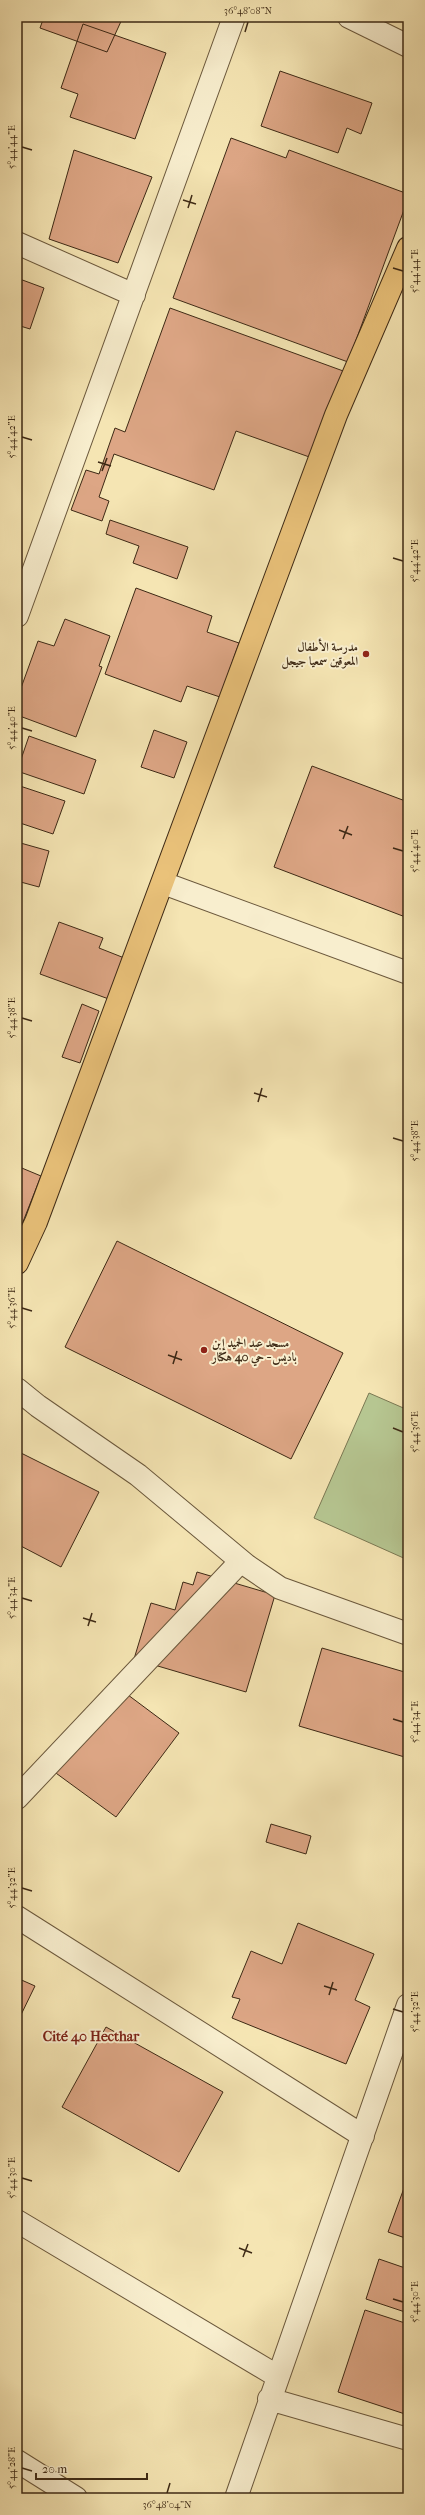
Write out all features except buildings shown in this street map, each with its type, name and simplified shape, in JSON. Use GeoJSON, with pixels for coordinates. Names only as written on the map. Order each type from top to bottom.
{"type":"FeatureCollection","features":[{"type":"Feature","properties":{"kind":"main road"},"geometry":{"type":"LineString","coordinates":[[17,1263],[38,1215],[163,883],[336,415],[408,248]]}},
{"type":"Feature","properties":{"kind":"street"},"geometry":{"type":"LineString","coordinates":[[17,616],[234,17]]}},
{"type":"Feature","properties":{"kind":"street"},"geometry":{"type":"LineString","coordinates":[[349,17],[408,46]]}},
{"type":"Feature","properties":{"kind":"street"},"geometry":{"type":"LineString","coordinates":[[17,243],[134,295]]}},
{"type":"Feature","properties":{"kind":"street"},"geometry":{"type":"LineString","coordinates":[[163,883],[408,973]]}},
{"type":"Feature","properties":{"kind":"street"},"geometry":{"type":"LineString","coordinates":[[17,1389],[38,1406],[138,1475],[240,1561],[280,1588],[408,1634]]}},
{"type":"Feature","properties":{"kind":"street"},"geometry":{"type":"LineString","coordinates":[[17,1798],[240,1561]]}},
{"type":"Feature","properties":{"kind":"street"},"geometry":{"type":"LineString","coordinates":[[17,1917],[363,2136]]}},
{"type":"Feature","properties":{"kind":"street"},"geometry":{"type":"LineString","coordinates":[[236,2498],[277,2376],[408,2006]]}},
{"type":"Feature","properties":{"kind":"street"},"geometry":{"type":"LineString","coordinates":[[17,2221],[277,2376]]}},
{"type":"Feature","properties":{"kind":"street"},"geometry":{"type":"LineString","coordinates":[[269,2399],[408,2439]]}},
{"type":"Feature","properties":{"kind":"street"},"geometry":{"type":"LineString","coordinates":[[17,2461],[76,2498]]}},
{"type":"Feature","properties":{"kind":"green space"},"geometry":{"type":"Polygon","coordinates":[[[369,1393],[408,1410],[408,1560],[314,1518],[369,1393]]]}},
{"type":"Feature","properties":{"kind":"place","name":"مدرسة الأطفال المعوقين سمعيا جيجل"},"geometry":{"type":"Point","coordinates":[366,654]}},
{"type":"Feature","properties":{"kind":"place","name":"مسجد عبد الحميد إبن باديس - حي 40 هكتار"},"geometry":{"type":"Point","coordinates":[204,1350]}},
{"type":"Feature","properties":{"kind":"district","name":"Cité 40 Hecthar"},"geometry":{"type":"Point","coordinates":[91,2036]}}]}
